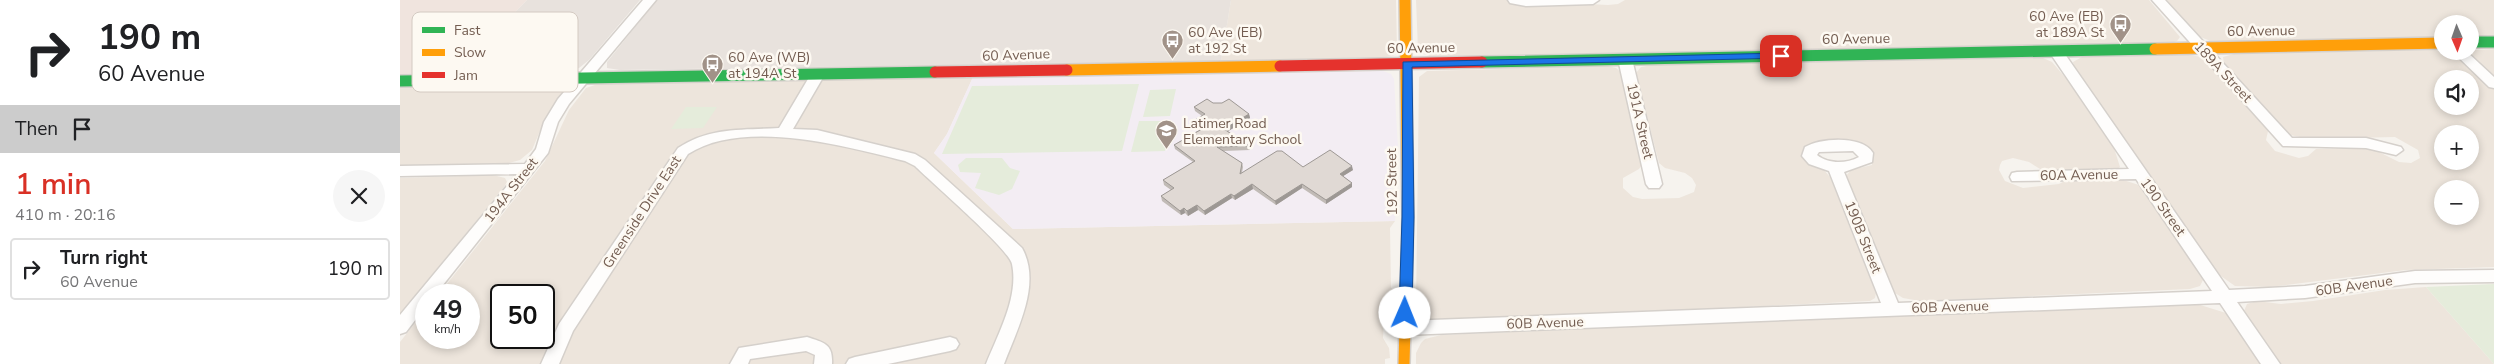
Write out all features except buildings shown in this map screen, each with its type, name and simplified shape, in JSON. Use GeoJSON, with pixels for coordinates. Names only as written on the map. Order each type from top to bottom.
{"type":"FeatureCollection","features":[{"type":"Feature","properties":{"kind":"street","name":"194A Street"},"geometry":{"type":"LineString","coordinates":[[578,84],[650,0]]}},
{"type":"Feature","properties":{"kind":"street","name":"192 Street"},"geometry":{"type":"LineString","coordinates":[[1404,364],[1408,217],[1405,0]]}},
{"type":"Feature","properties":{"kind":"street"},"geometry":{"type":"LineString","coordinates":[[1514,0],[1593,0]]}},
{"type":"Feature","properties":{"kind":"street","name":"189A Street"},"geometry":{"type":"LineString","coordinates":[[2158,0],[2288,143],[2366,143],[2396,150]]}},
{"type":"Feature","properties":{"kind":"street","name":"60 Avenue"},"geometry":{"type":"LineString","coordinates":[[578,78],[1406,64],[2434,42]]}},
{"type":"Feature","properties":{"kind":"street"},"geometry":{"type":"LineString","coordinates":[[2479,42],[2494,42]]}},
{"type":"Feature","properties":{"kind":"street","name":"190 Street"},"geometry":{"type":"LineString","coordinates":[[2055,50],[2271,364]]}},
{"type":"Feature","properties":{"kind":"street","name":"191A Street"},"geometry":{"type":"LineString","coordinates":[[1625,59],[1654,184]]}},
{"type":"Feature","properties":{"kind":"street"},"geometry":{"type":"LineString","coordinates":[[2468,60],[2494,84]]}},
{"type":"Feature","properties":{"kind":"street"},"geometry":{"type":"LineString","coordinates":[[783,133],[818,74]]}},
{"type":"Feature","properties":{"kind":"street","name":"194A Street"},"geometry":{"type":"LineString","coordinates":[[435,284],[543,150],[551,122],[571,92]]}},
{"type":"Feature","properties":{"kind":"street","name":"Greenside Drive East"},"geometry":{"type":"LineString","coordinates":[[550,364],[565,329],[683,151],[698,142],[721,136],[783,133],[818,134],[910,158],[920,163],[1016,252],[1021,261],[1023,274],[1021,291],[995,364]]}},
{"type":"Feature","properties":{"kind":"street","name":"190B Street"},"geometry":{"type":"LineString","coordinates":[[1834,166],[1892,309]]}},
{"type":"Feature","properties":{"kind":"street"},"geometry":{"type":"LineString","coordinates":[[400,171],[529,169]]}},
{"type":"Feature","properties":{"kind":"street","name":"60A Avenue"},"geometry":{"type":"LineString","coordinates":[[2017,176],[2140,174]]}},
{"type":"Feature","properties":{"kind":"street","name":"60B Avenue"},"geometry":{"type":"LineString","coordinates":[[1405,328],[2225,296],[2305,292],[2415,278],[2494,276]]}},
{"type":"Feature","properties":{"kind":"street","name":"194A Street"},"geometry":{"type":"LineString","coordinates":[[400,327],[415,309]]}},
{"type":"Feature","properties":{"kind":"street"},"geometry":{"type":"LineString","coordinates":[[740,364],[745,354],[807,344],[824,352],[823,364]]}},
{"type":"Feature","properties":{"kind":"street"},"geometry":{"type":"LineString","coordinates":[[855,364],[950,344]]}},
{"type":"Feature","properties":{"kind":"shaded area"},"geometry":{"type":"Polygon","coordinates":[[[400,0],[527,0],[515,12],[412,12],[412,74],[400,74],[400,0]]]}},
{"type":"Feature","properties":{"kind":"shaded area"},"geometry":{"type":"Polygon","coordinates":[[[527,0],[640,0],[589,60],[578,68],[578,12],[515,12],[527,0]]]}},
{"type":"Feature","properties":{"kind":"shaded area"},"geometry":{"type":"Polygon","coordinates":[[[657,0],[1231,0],[1221,61],[620,70],[607,68],[607,62],[657,0]]]}},
{"type":"Feature","properties":{"kind":"shaded area"},"geometry":{"type":"Polygon","coordinates":[[[1231,0],[1396,0],[1397,51],[1393,56],[1386,57],[1221,61],[1231,0]]]}},
{"type":"Feature","properties":{"kind":"shaded area"},"geometry":{"type":"Polygon","coordinates":[[[1416,0],[1508,0],[1608,5],[1618,4],[1625,0],[2149,0],[2180,37],[2177,41],[2171,43],[1430,56],[1418,50],[1416,0]]]}},
{"type":"Feature","properties":{"kind":"shaded area"},"geometry":{"type":"Polygon","coordinates":[[[2167,0],[2494,0],[2494,37],[2479,37],[2479,15],[2434,15],[2434,38],[2213,42],[2198,36],[2167,0]]]}},
{"type":"Feature","properties":{"kind":"shaded area"},"geometry":{"type":"Polygon","coordinates":[[[2494,49],[2494,77],[2476,60],[2479,60],[2479,50],[2494,49]]]}},
{"type":"Feature","properties":{"kind":"shaded area"},"geometry":{"type":"Polygon","coordinates":[[[2434,50],[2434,60],[2461,60],[2472,70],[2434,70],[2434,115],[2479,115],[2479,76],[2494,89],[2494,267],[2406,270],[2270,287],[2235,286],[2218,274],[2074,67],[2073,62],[2082,57],[2189,55],[2202,57],[2267,128],[2266,140],[2275,151],[2299,158],[2308,156],[2316,149],[2364,148],[2373,149],[2399,162],[2411,163],[2420,158],[2418,150],[2395,137],[2309,139],[2290,135],[2224,63],[2223,57],[2234,54],[2434,50]]]}},
{"type":"Feature","properties":{"kind":"shaded area"},"geometry":{"type":"Polygon","coordinates":[[[2043,58],[2052,62],[2076,90],[2114,148],[2120,167],[2115,171],[2045,172],[2029,162],[2013,158],[2002,161],[2000,165],[1999,170],[2005,181],[2023,188],[2059,184],[2065,181],[2120,179],[2139,185],[2202,277],[2203,280],[2200,286],[2190,289],[1920,301],[1903,298],[1895,293],[1891,287],[1846,176],[1851,170],[1872,165],[1873,154],[1849,142],[1816,143],[1805,148],[1803,154],[1810,164],[1824,170],[1830,177],[1876,293],[1875,298],[1870,301],[1438,321],[1423,317],[1416,309],[1419,77],[1427,71],[1608,66],[1616,68],[1622,73],[1643,163],[1639,169],[1623,178],[1623,188],[1633,197],[1642,199],[1679,198],[1694,192],[1696,185],[1692,178],[1685,173],[1665,168],[1659,163],[1636,73],[1641,67],[1652,65],[2043,58]]]}},
{"type":"Feature","properties":{"kind":"shaded area","name":"Latimer Road Elementary School"},"geometry":{"type":"Polygon","coordinates":[[[1383,71],[1391,74],[1394,79],[1398,148],[1392,160],[1391,204],[1396,210],[1395,221],[1013,229],[934,153],[947,134],[973,77],[1383,71]]]}},
{"type":"Feature","properties":{"kind":"shaded area"},"geometry":{"type":"Polygon","coordinates":[[[973,77],[947,134],[934,153],[1013,229],[1395,221],[1390,228],[1391,288],[1396,291],[1395,310],[1384,314],[1383,338],[1389,348],[1390,358],[1385,359],[1385,364],[400,364],[400,342],[415,323],[415,349],[480,349],[480,284],[447,284],[545,161],[569,110],[586,88],[601,83],[711,83],[729,80],[973,77]]]}},
{"type":"Feature","properties":{"kind":"shaded area"},"geometry":{"type":"Polygon","coordinates":[[[400,85],[412,85],[412,92],[563,92],[545,119],[532,150],[520,160],[505,164],[400,167],[400,85]]]}},
{"type":"Feature","properties":{"kind":"shaded area"},"geometry":{"type":"Polygon","coordinates":[[[493,175],[505,178],[507,182],[425,284],[415,284],[415,296],[400,314],[400,178],[493,175]]]}},
{"type":"Feature","properties":{"kind":"shaded area"},"geometry":{"type":"Polygon","coordinates":[[[2426,287],[2494,364],[2280,364],[2244,311],[2247,304],[2257,301],[2281,304],[2385,290],[2426,287]]]}},
{"type":"Feature","properties":{"kind":"shaded area"},"geometry":{"type":"Polygon","coordinates":[[[2197,304],[2226,313],[2263,364],[1416,364],[1416,353],[1421,343],[1425,339],[1441,335],[2197,304]]]}},
{"type":"Feature","properties":{"kind":"green space"},"geometry":{"type":"Polygon","coordinates":[[[1139,84],[1122,151],[942,154],[972,86],[1139,84]]]}},
{"type":"Feature","properties":{"kind":"green space"},"geometry":{"type":"Polygon","coordinates":[[[1176,89],[1170,116],[1143,117],[1150,90],[1176,89]]]}},
{"type":"Feature","properties":{"kind":"green space"},"geometry":{"type":"Polygon","coordinates":[[[686,107],[717,107],[703,128],[671,129],[686,107]]]}},
{"type":"Feature","properties":{"kind":"green space"},"geometry":{"type":"Polygon","coordinates":[[[1139,121],[1172,121],[1165,151],[1131,152],[1139,121]]]}},
{"type":"Feature","properties":{"kind":"green space"},"geometry":{"type":"Polygon","coordinates":[[[966,158],[1002,158],[1010,168],[1020,171],[1012,189],[999,195],[975,188],[981,173],[960,172],[958,165],[966,158]]]}},
{"type":"Feature","properties":{"kind":"green space"},"geometry":{"type":"Polygon","coordinates":[[[2494,284],[2494,364],[2426,287],[2494,284]]]}},
{"type":"Feature","properties":{"kind":"traffic: fast"},"geometry":{"type":"LineString","coordinates":[[2479,42],[2494,42]]}},
{"type":"Feature","properties":{"kind":"traffic: fast"},"geometry":{"type":"LineString","coordinates":[[1482,62],[2155,49]]}},
{"type":"Feature","properties":{"kind":"traffic: fast"},"geometry":{"type":"LineString","coordinates":[[578,78],[935,72]]}},
{"type":"Feature","properties":{"kind":"traffic: fast"},"geometry":{"type":"LineString","coordinates":[[400,81],[412,81]]}},
{"type":"Feature","properties":{"kind":"traffic: slow"},"geometry":{"type":"LineString","coordinates":[[1404,364],[1408,217],[1405,0]]}},
{"type":"Feature","properties":{"kind":"traffic: slow"},"geometry":{"type":"LineString","coordinates":[[2155,49],[2434,43]]}},
{"type":"Feature","properties":{"kind":"traffic: slow"},"geometry":{"type":"LineString","coordinates":[[1067,70],[1280,66]]}},
{"type":"Feature","properties":{"kind":"traffic: jam"},"geometry":{"type":"LineString","coordinates":[[1280,66],[1482,62]]}},
{"type":"Feature","properties":{"kind":"traffic: jam"},"geometry":{"type":"LineString","coordinates":[[935,72],[1067,70]]}},
{"type":"Feature","properties":{"kind":"place","name":"60 Ave (EB) at 189A St"},"geometry":{"type":"Point","coordinates":[2120,43]}},
{"type":"Feature","properties":{"kind":"place","name":"60 Ave (EB) at 192 St"},"geometry":{"type":"Point","coordinates":[1172,59]}},
{"type":"Feature","properties":{"kind":"place","name":"60 Ave (WB) at 194A St"},"geometry":{"type":"Point","coordinates":[712,84]}},
{"type":"Feature","properties":{"kind":"place","name":"Latimer Road Elementary School"},"geometry":{"type":"Point","coordinates":[1167,150]}},
{"type":"Feature","properties":{"kind":"route"},"geometry":{"type":"LineString","coordinates":[[1405,313],[1408,217],[1406,64],[1781,56]]}}]}
